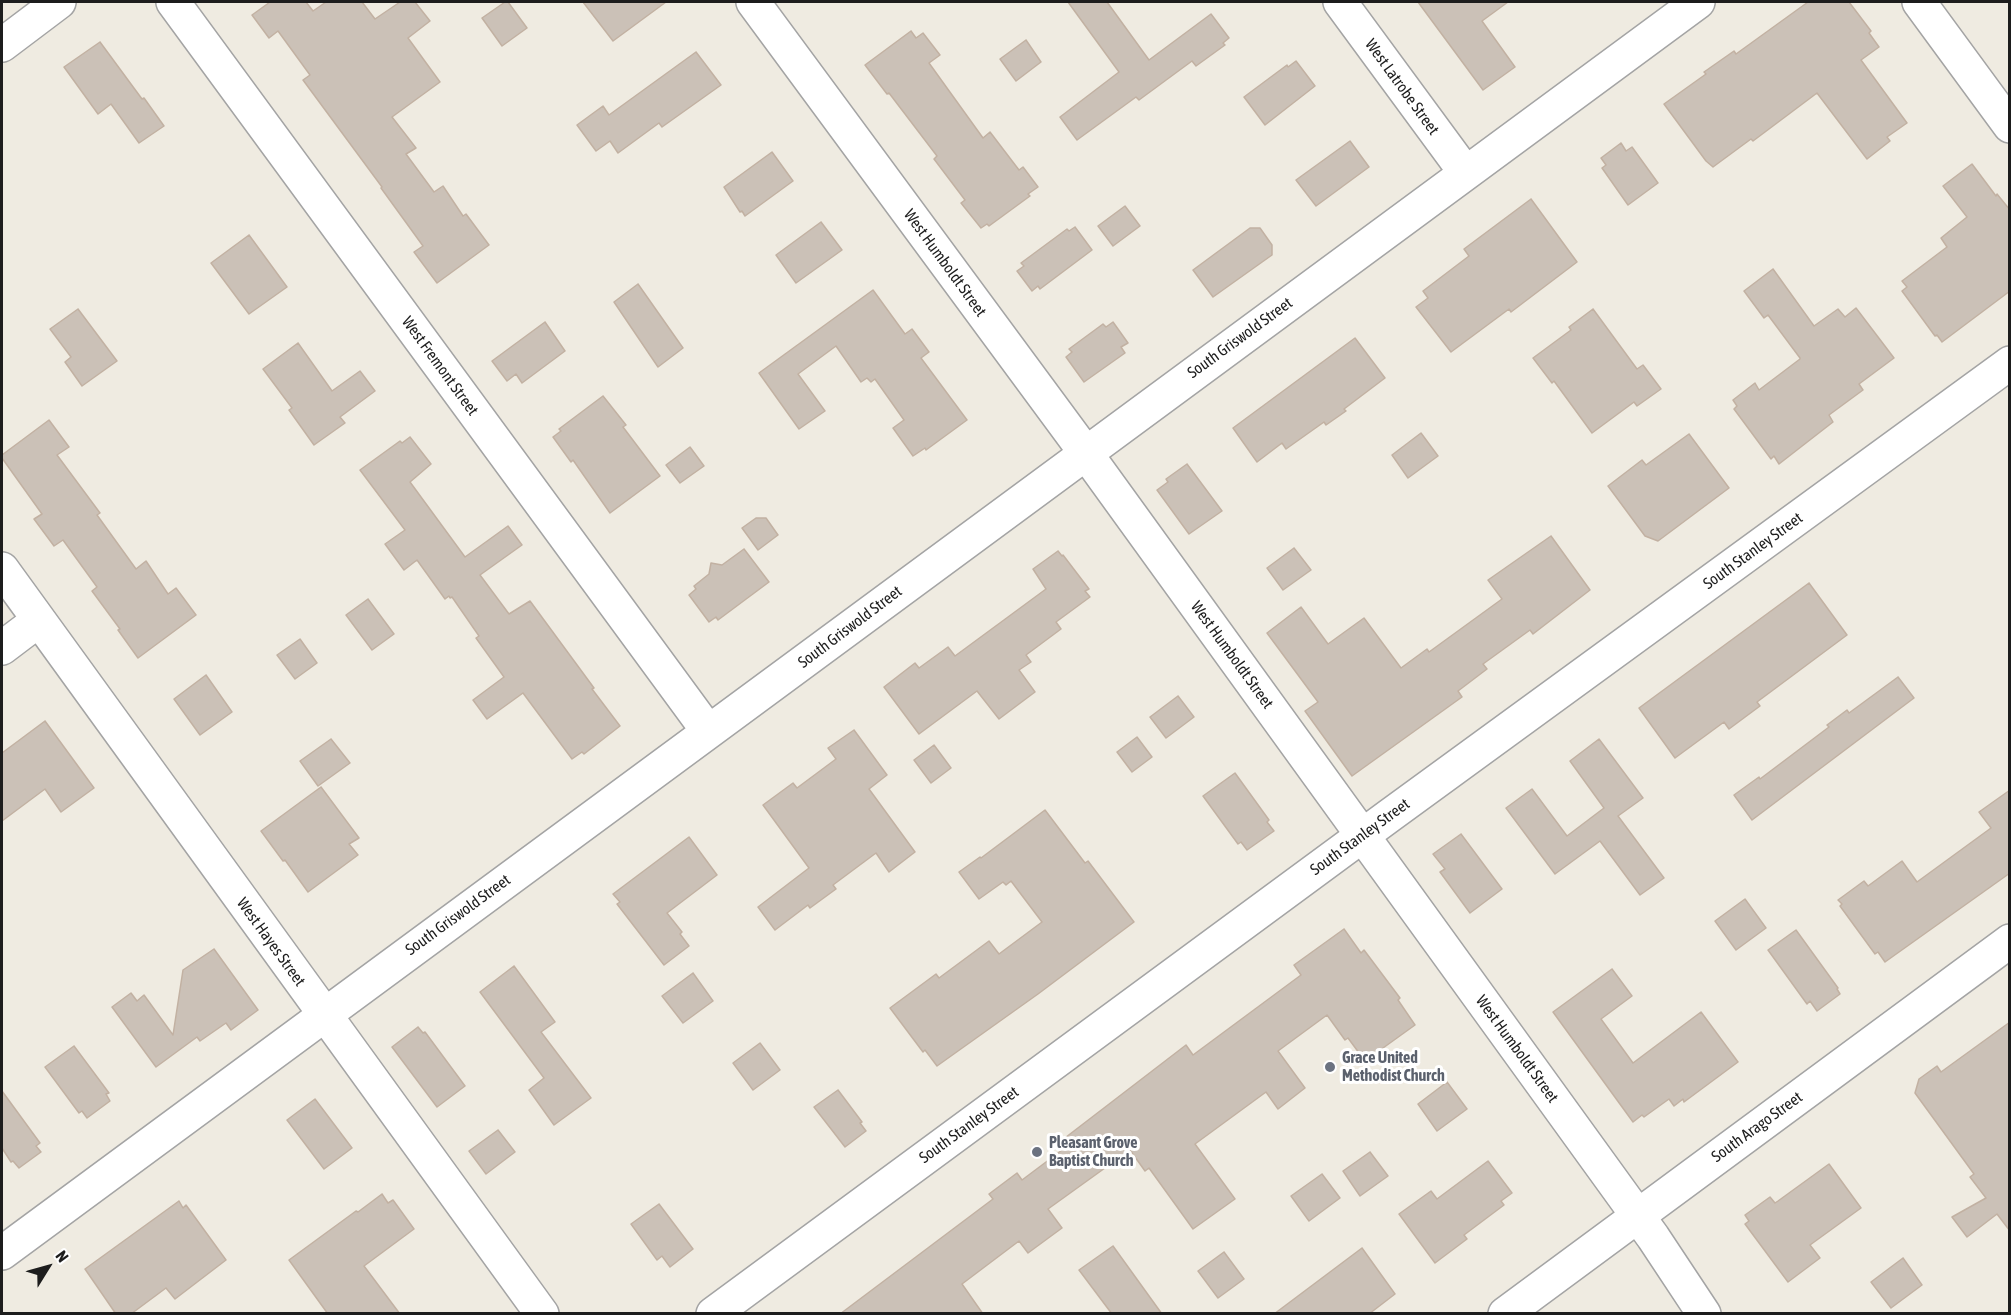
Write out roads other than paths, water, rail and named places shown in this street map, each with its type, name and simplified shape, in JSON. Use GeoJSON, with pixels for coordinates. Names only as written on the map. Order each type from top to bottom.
{"type":"FeatureCollection","features":[{"type":"Feature","properties":{"kind":"street"},"geometry":{"type":"LineString","coordinates":[[2,45],[59,2]]}},
{"type":"Feature","properties":{"kind":"street","name":"West Fremont Street"},"geometry":{"type":"LineString","coordinates":[[172,2],[708,731]]}},
{"type":"Feature","properties":{"kind":"street","name":"West Humboldt Street"},"geometry":{"type":"LineString","coordinates":[[753,2],[1085,452],[1637,1216],[1704,1314]]}},
{"type":"Feature","properties":{"kind":"street","name":"West Latrobe Street"},"geometry":{"type":"LineString","coordinates":[[1340,2],[1465,172]]}},
{"type":"Feature","properties":{"kind":"street","name":"South Griswold Street"},"geometry":{"type":"LineString","coordinates":[[2,1253],[1698,2]]}},
{"type":"Feature","properties":{"kind":"street"},"geometry":{"type":"LineString","coordinates":[[1919,2],[2010,126]]}},
{"type":"Feature","properties":{"kind":"street","name":"South Stanley Street"},"geometry":{"type":"LineString","coordinates":[[713,1314],[2010,363]]}},
{"type":"Feature","properties":{"kind":"street","name":"West Hayes Street"},"geometry":{"type":"LineString","coordinates":[[2,569],[542,1314]]}},
{"type":"Feature","properties":{"kind":"street"},"geometry":{"type":"LineString","coordinates":[[2,648],[39,620]]}},
{"type":"Feature","properties":{"kind":"street","name":"South Arago Street"},"geometry":{"type":"LineString","coordinates":[[1504,1314],[2010,941]]}},
{"type":"Feature","properties":{"kind":"place","name":"Grace United Methodist Church"},"geometry":{"type":"Point","coordinates":[1330,1067]}},
{"type":"Feature","properties":{"kind":"place","name":"Pleasant Grove Baptist Church"},"geometry":{"type":"Point","coordinates":[1037,1152]}}]}
